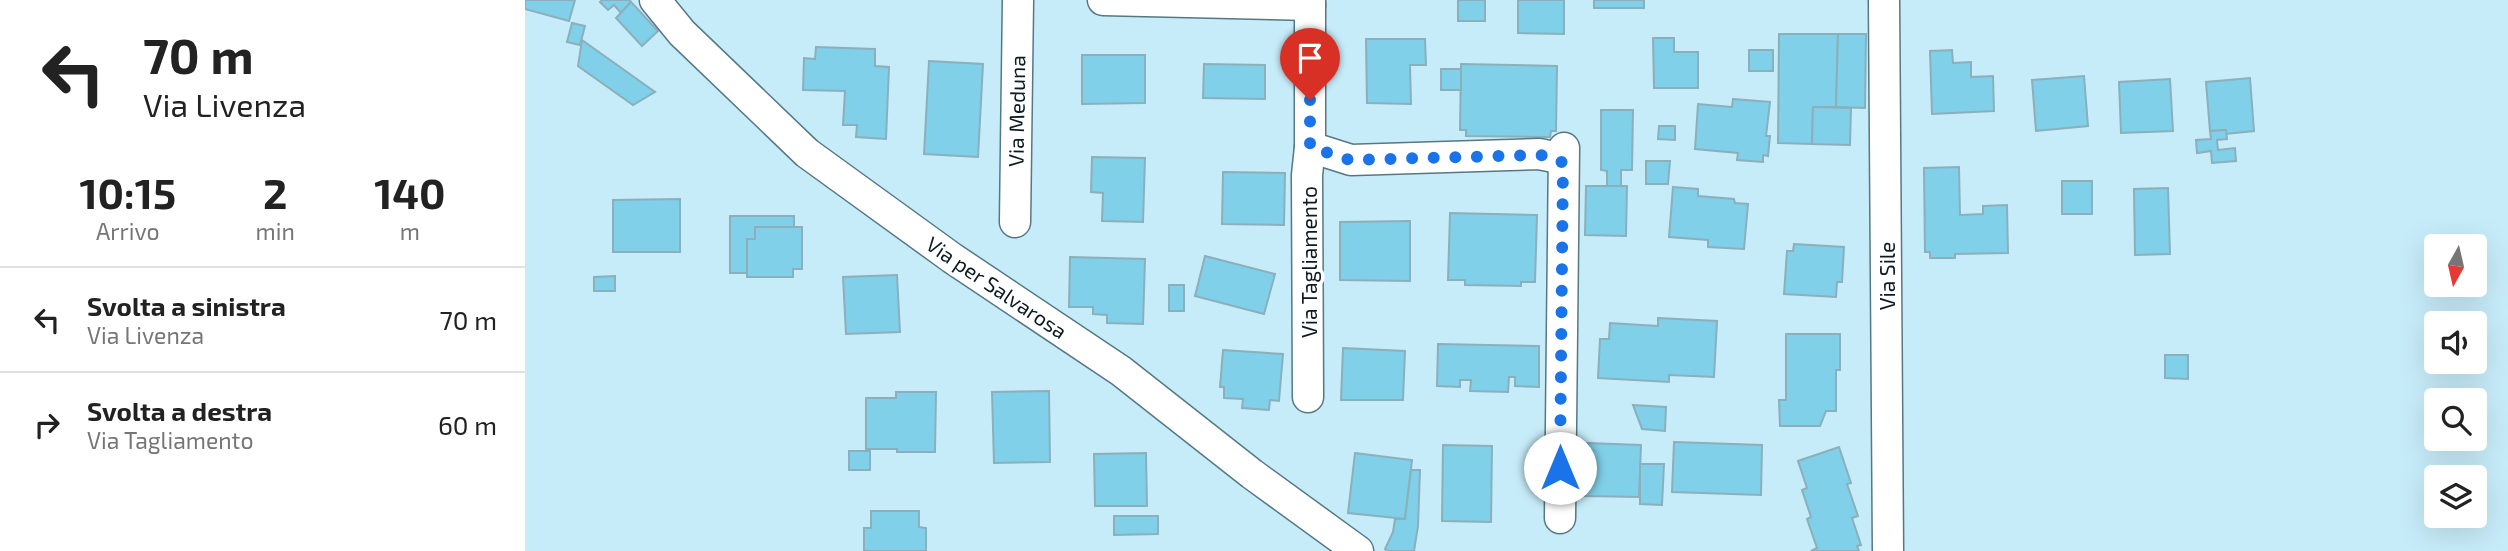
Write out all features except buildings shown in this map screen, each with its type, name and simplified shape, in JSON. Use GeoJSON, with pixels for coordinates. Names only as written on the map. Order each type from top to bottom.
{"type":"FeatureCollection","features":[{"type":"Feature","properties":{"kind":"street","name":"Via per Salvarosa"},"geometry":{"type":"LineString","coordinates":[[656,0],[682,33],[807,153],[952,258],[1121,370],[1252,474],[1358,551]]}},
{"type":"Feature","properties":{"kind":"street","name":"Via Meduna"},"geometry":{"type":"LineString","coordinates":[[1015,222],[1018,0]]}},
{"type":"Feature","properties":{"kind":"street"},"geometry":{"type":"LineString","coordinates":[[1103,0],[1310,3]]}},
{"type":"Feature","properties":{"kind":"street","name":"Via Sile"},"geometry":{"type":"LineString","coordinates":[[1884,0],[1888,551]]}},
{"type":"Feature","properties":{"kind":"street","name":"Via Tagliamento"},"geometry":{"type":"LineString","coordinates":[[1308,397],[1307,175],[1310,147],[1310,3]]}},
{"type":"Feature","properties":{"kind":"street"},"geometry":{"type":"LineString","coordinates":[[1310,147],[1350,160],[1563,155],[1560,518]]}},
{"type":"Feature","properties":{"kind":"route"},"geometry":{"type":"LineString","coordinates":[[1310,100],[1310,147],[1350,160],[1539,155],[1555,157],[1563,163],[1560,468]]}}]}
